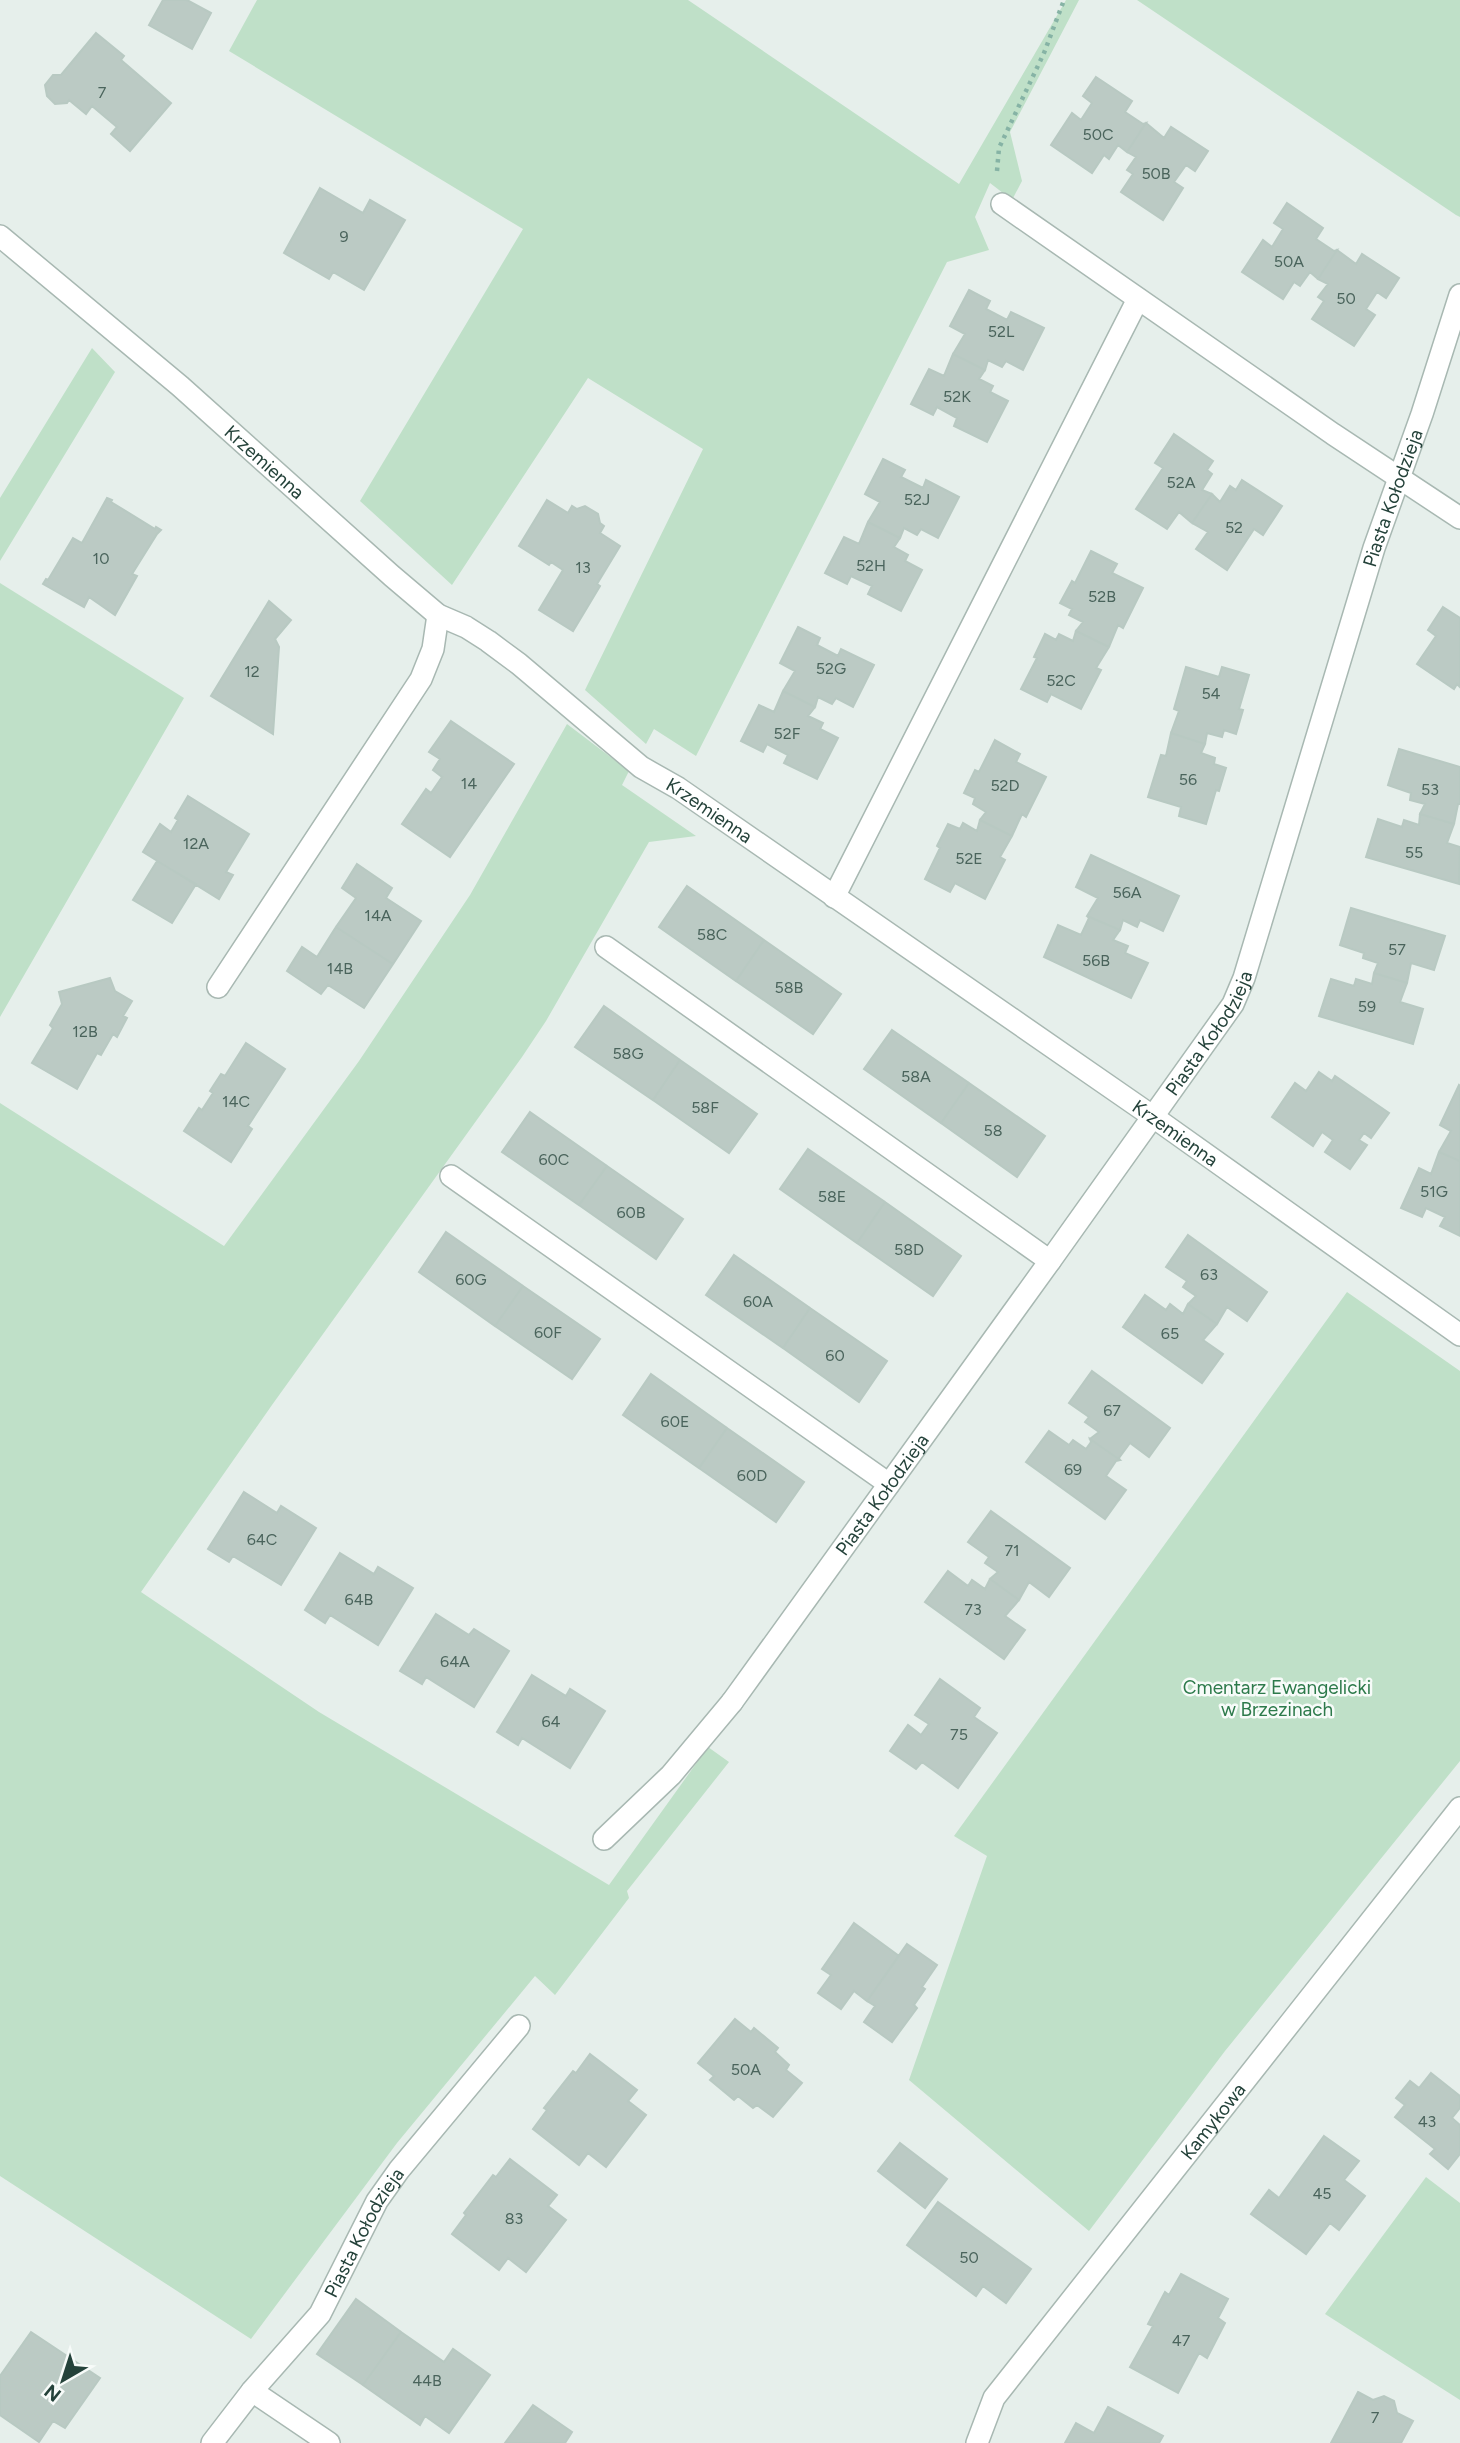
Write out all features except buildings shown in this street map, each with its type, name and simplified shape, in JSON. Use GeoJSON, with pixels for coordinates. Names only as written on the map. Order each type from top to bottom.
{"type":"FeatureCollection","features":[{"type":"Feature","properties":{"kind":"street"},"geometry":{"type":"LineString","coordinates":[[1002,204],[1460,518]]}},
{"type":"Feature","properties":{"kind":"street","name":"Krzemienna"},"geometry":{"type":"LineString","coordinates":[[0,236],[180,386],[438,615],[488,641],[529,672],[641,767],[678,788],[1152,1116],[1460,1335]]}},
{"type":"Feature","properties":{"kind":"street","name":"Piasta Kołodzieja"},"geometry":{"type":"LineString","coordinates":[[604,1839],[671,1775],[732,1702],[1233,1004],[1244,978],[1374,548],[1460,295]]}},
{"type":"Feature","properties":{"kind":"street"},"geometry":{"type":"LineString","coordinates":[[834,897],[1138,299]]}},
{"type":"Feature","properties":{"kind":"street"},"geometry":{"type":"LineString","coordinates":[[218,987],[421,679],[433,649],[438,615]]}},
{"type":"Feature","properties":{"kind":"street"},"geometry":{"type":"LineString","coordinates":[[606,947],[1050,1261]]}},
{"type":"Feature","properties":{"kind":"street"},"geometry":{"type":"LineString","coordinates":[[452,1176],[889,1484]]}},
{"type":"Feature","properties":{"kind":"street","name":"Kamykowa"},"geometry":{"type":"LineString","coordinates":[[976,2443],[994,2398],[1460,1808]]}},
{"type":"Feature","properties":{"kind":"street","name":"Piasta Kołodzieja"},"geometry":{"type":"LineString","coordinates":[[212,2443],[252,2391],[320,2314],[377,2201],[399,2170],[519,2026]]}},
{"type":"Feature","properties":{"kind":"street"},"geometry":{"type":"LineString","coordinates":[[252,2391],[329,2443]]}},
{"type":"Feature","properties":{"kind":"path"},"geometry":{"type":"LineString","coordinates":[[1002,204],[997,165],[999,148],[1044,53],[1063,0]]}},
{"type":"Feature","properties":{"kind":"green space"},"geometry":{"type":"Polygon","coordinates":[[[257,0],[688,0],[959,184],[1066,0],[1079,0],[1010,132],[1022,181],[1012,200],[990,183],[975,217],[989,250],[947,262],[696,756],[654,729],[646,744],[585,690],[703,449],[588,378],[452,585],[360,501],[523,229],[229,51],[257,0]]]}},
{"type":"Feature","properties":{"kind":"green space"},"geometry":{"type":"Polygon","coordinates":[[[1137,0],[1460,0],[1460,217],[1456,215],[1137,0]]]}},
{"type":"Feature","properties":{"kind":"green space"},"geometry":{"type":"Polygon","coordinates":[[[92,348],[115,372],[0,561],[0,498],[92,348]]]}},
{"type":"Feature","properties":{"kind":"green space"},"geometry":{"type":"Polygon","coordinates":[[[0,583],[184,698],[0,1017],[0,583]]]}},
{"type":"Feature","properties":{"kind":"green space"},"geometry":{"type":"Polygon","coordinates":[[[567,724],[629,771],[622,785],[696,836],[649,842],[546,1021],[522,1057],[141,1592],[319,1712],[609,1885],[708,1747],[729,1762],[627,1891],[629,1898],[555,1995],[535,1976],[397,2143],[251,2339],[0,2176],[0,1103],[224,1246],[359,1061],[470,895],[567,724]]]}},
{"type":"Feature","properties":{"kind":"green space","name":"Cmentarz Ewangelicki w Brzezinach"},"geometry":{"type":"Polygon","coordinates":[[[1347,1292],[1460,1371],[1460,1761],[1225,2051],[1089,2231],[909,2080],[987,1856],[954,1836],[1347,1292]]]}},
{"type":"Feature","properties":{"kind":"green space"},"geometry":{"type":"Polygon","coordinates":[[[1426,2177],[1460,2203],[1460,2400],[1325,2314],[1426,2177]]]}}]}
